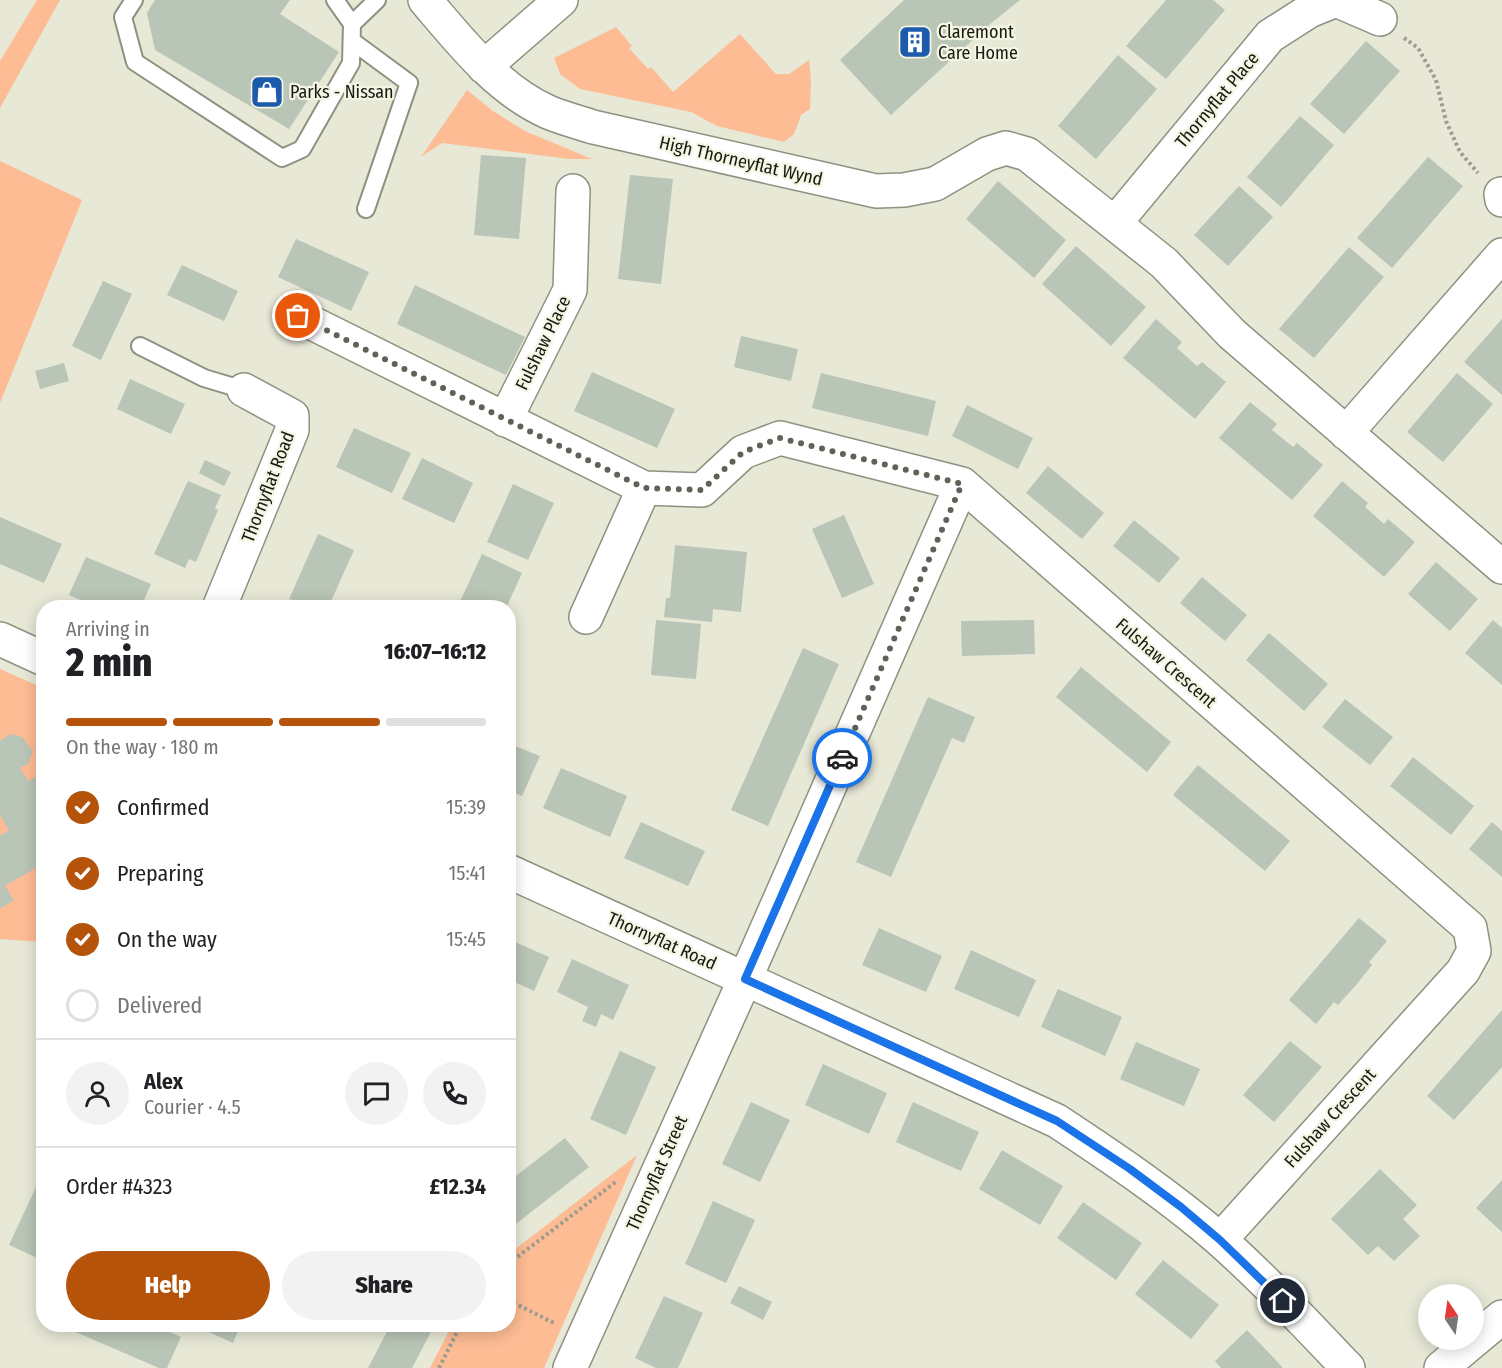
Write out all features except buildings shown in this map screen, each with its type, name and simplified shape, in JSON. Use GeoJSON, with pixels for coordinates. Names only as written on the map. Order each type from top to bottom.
{"type":"FeatureCollection","features":[{"type":"Feature","properties":{"kind":"street","name":"High Thorneyflat Wynd"},"geometry":{"type":"LineString","coordinates":[[425,0],[484,66],[513,90],[548,112],[592,127],[876,191],[904,190],[935,184],[987,154],[1006,148],[1027,154],[1115,224]]}},
{"type":"Feature","properties":{"kind":"street"},"geometry":{"type":"LineString","coordinates":[[484,66],[561,0]]}},
{"type":"Feature","properties":{"kind":"street","name":"Thornyflat Place"},"geometry":{"type":"LineString","coordinates":[[1115,224],[1270,36],[1309,11],[1336,0],[1380,20]]}},
{"type":"Feature","properties":{"kind":"street","name":"Fulshaw Place"},"geometry":{"type":"LineString","coordinates":[[504,420],[570,290],[573,191]]}},
{"type":"Feature","properties":{"kind":"street"},"geometry":{"type":"LineString","coordinates":[[1115,224],[1164,263],[1232,334],[1502,567]]}},
{"type":"Feature","properties":{"kind":"street"},"geometry":{"type":"LineString","coordinates":[[1346,433],[1502,255]]}},
{"type":"Feature","properties":{"kind":"street"},"geometry":{"type":"LineString","coordinates":[[298,316],[644,488],[702,490],[743,452],[780,438],[962,484],[745,979]]}},
{"type":"Feature","properties":{"kind":"street","name":"Thornyflat Road"},"geometry":{"type":"LineString","coordinates":[[222,600],[292,430],[292,416],[244,390]]}},
{"type":"Feature","properties":{"kind":"street","name":"Fulshaw Crescent"},"geometry":{"type":"LineString","coordinates":[[962,484],[1470,928],[1474,951],[1464,971],[1220,1240]]}},
{"type":"Feature","properties":{"kind":"street"},"geometry":{"type":"LineString","coordinates":[[586,617],[644,488]]}},
{"type":"Feature","properties":{"kind":"street"},"geometry":{"type":"LineString","coordinates":[[0,639],[36,655]]}},
{"type":"Feature","properties":{"kind":"street","name":"Thornyflat Road"},"geometry":{"type":"LineString","coordinates":[[516,876],[1057,1121],[1130,1169],[1220,1240],[1348,1368]]}},
{"type":"Feature","properties":{"kind":"street","name":"Thornyflat Street"},"geometry":{"type":"LineString","coordinates":[[570,1368],[745,979]]}},
{"type":"Feature","properties":{"kind":"street"},"geometry":{"type":"LineString","coordinates":[[1441,1368],[1502,1317]]}},
{"type":"Feature","properties":{"kind":"lane"},"geometry":{"type":"LineString","coordinates":[[134,0],[123,17],[135,62],[282,158],[302,149],[351,63],[352,24],[334,0]]}},
{"type":"Feature","properties":{"kind":"lane"},"geometry":{"type":"LineString","coordinates":[[352,24],[377,0]]}},
{"type":"Feature","properties":{"kind":"lane"},"geometry":{"type":"LineString","coordinates":[[352,41],[409,83],[366,209]]}},
{"type":"Feature","properties":{"kind":"lane"},"geometry":{"type":"LineString","coordinates":[[140,346],[204,378],[244,390]]}},
{"type":"Feature","properties":{"kind":"path"},"geometry":{"type":"LineString","coordinates":[[1380,20],[1418,48],[1436,80],[1446,121],[1460,152],[1495,190]]}},
{"type":"Feature","properties":{"kind":"path"},"geometry":{"type":"LineString","coordinates":[[516,1258],[618,1180]]}},
{"type":"Feature","properties":{"kind":"path"},"geometry":{"type":"LineString","coordinates":[[516,1304],[584,1338]]}},
{"type":"Feature","properties":{"kind":"path"},"geometry":{"type":"LineString","coordinates":[[439,1368],[457,1332]]}},
{"type":"Feature","properties":{"kind":"shaded area"},"geometry":{"type":"Polygon","coordinates":[[[37,0],[60,0],[0,108],[0,61],[37,0]]]}},
{"type":"Feature","properties":{"kind":"shaded area"},"geometry":{"type":"Polygon","coordinates":[[[616,27],[632,46],[629,48],[648,69],[651,67],[673,92],[740,34],[776,74],[789,74],[809,60],[810,109],[801,115],[794,134],[784,142],[717,126],[691,112],[580,89],[560,74],[554,58],[616,27]]]}},
{"type":"Feature","properties":{"kind":"shaded area"},"geometry":{"type":"Polygon","coordinates":[[[467,90],[493,111],[525,131],[592,159],[569,159],[442,143],[421,157],[467,90]]]}},
{"type":"Feature","properties":{"kind":"shaded area"},"geometry":{"type":"Polygon","coordinates":[[[0,161],[82,200],[0,403],[0,161]]]}},
{"type":"Feature","properties":{"kind":"shaded area"},"geometry":{"type":"Polygon","coordinates":[[[0,669],[36,685],[36,942],[0,939],[0,669]]]}},
{"type":"Feature","properties":{"kind":"shaded area"},"geometry":{"type":"Polygon","coordinates":[[[637,1155],[544,1368],[430,1368],[448,1332],[516,1332],[516,1249],[637,1155]]]}},
{"type":"Feature","properties":{"kind":"way so far"},"geometry":{"type":"LineString","coordinates":[[298,316],[644,488],[702,490],[743,452],[780,438],[962,484],[842,758]]}},
{"type":"Feature","properties":{"kind":"place","name":"Claremont Care Home"},"geometry":{"type":"Point","coordinates":[915,42]}},
{"type":"Feature","properties":{"kind":"place","name":"Parks - Nissan"},"geometry":{"type":"Point","coordinates":[267,92]}},
{"type":"Feature","properties":{"kind":"route"},"geometry":{"type":"LineString","coordinates":[[842,758],[745,979],[1057,1121],[1130,1169],[1181,1207],[1220,1240],[1283,1301]]}}]}
